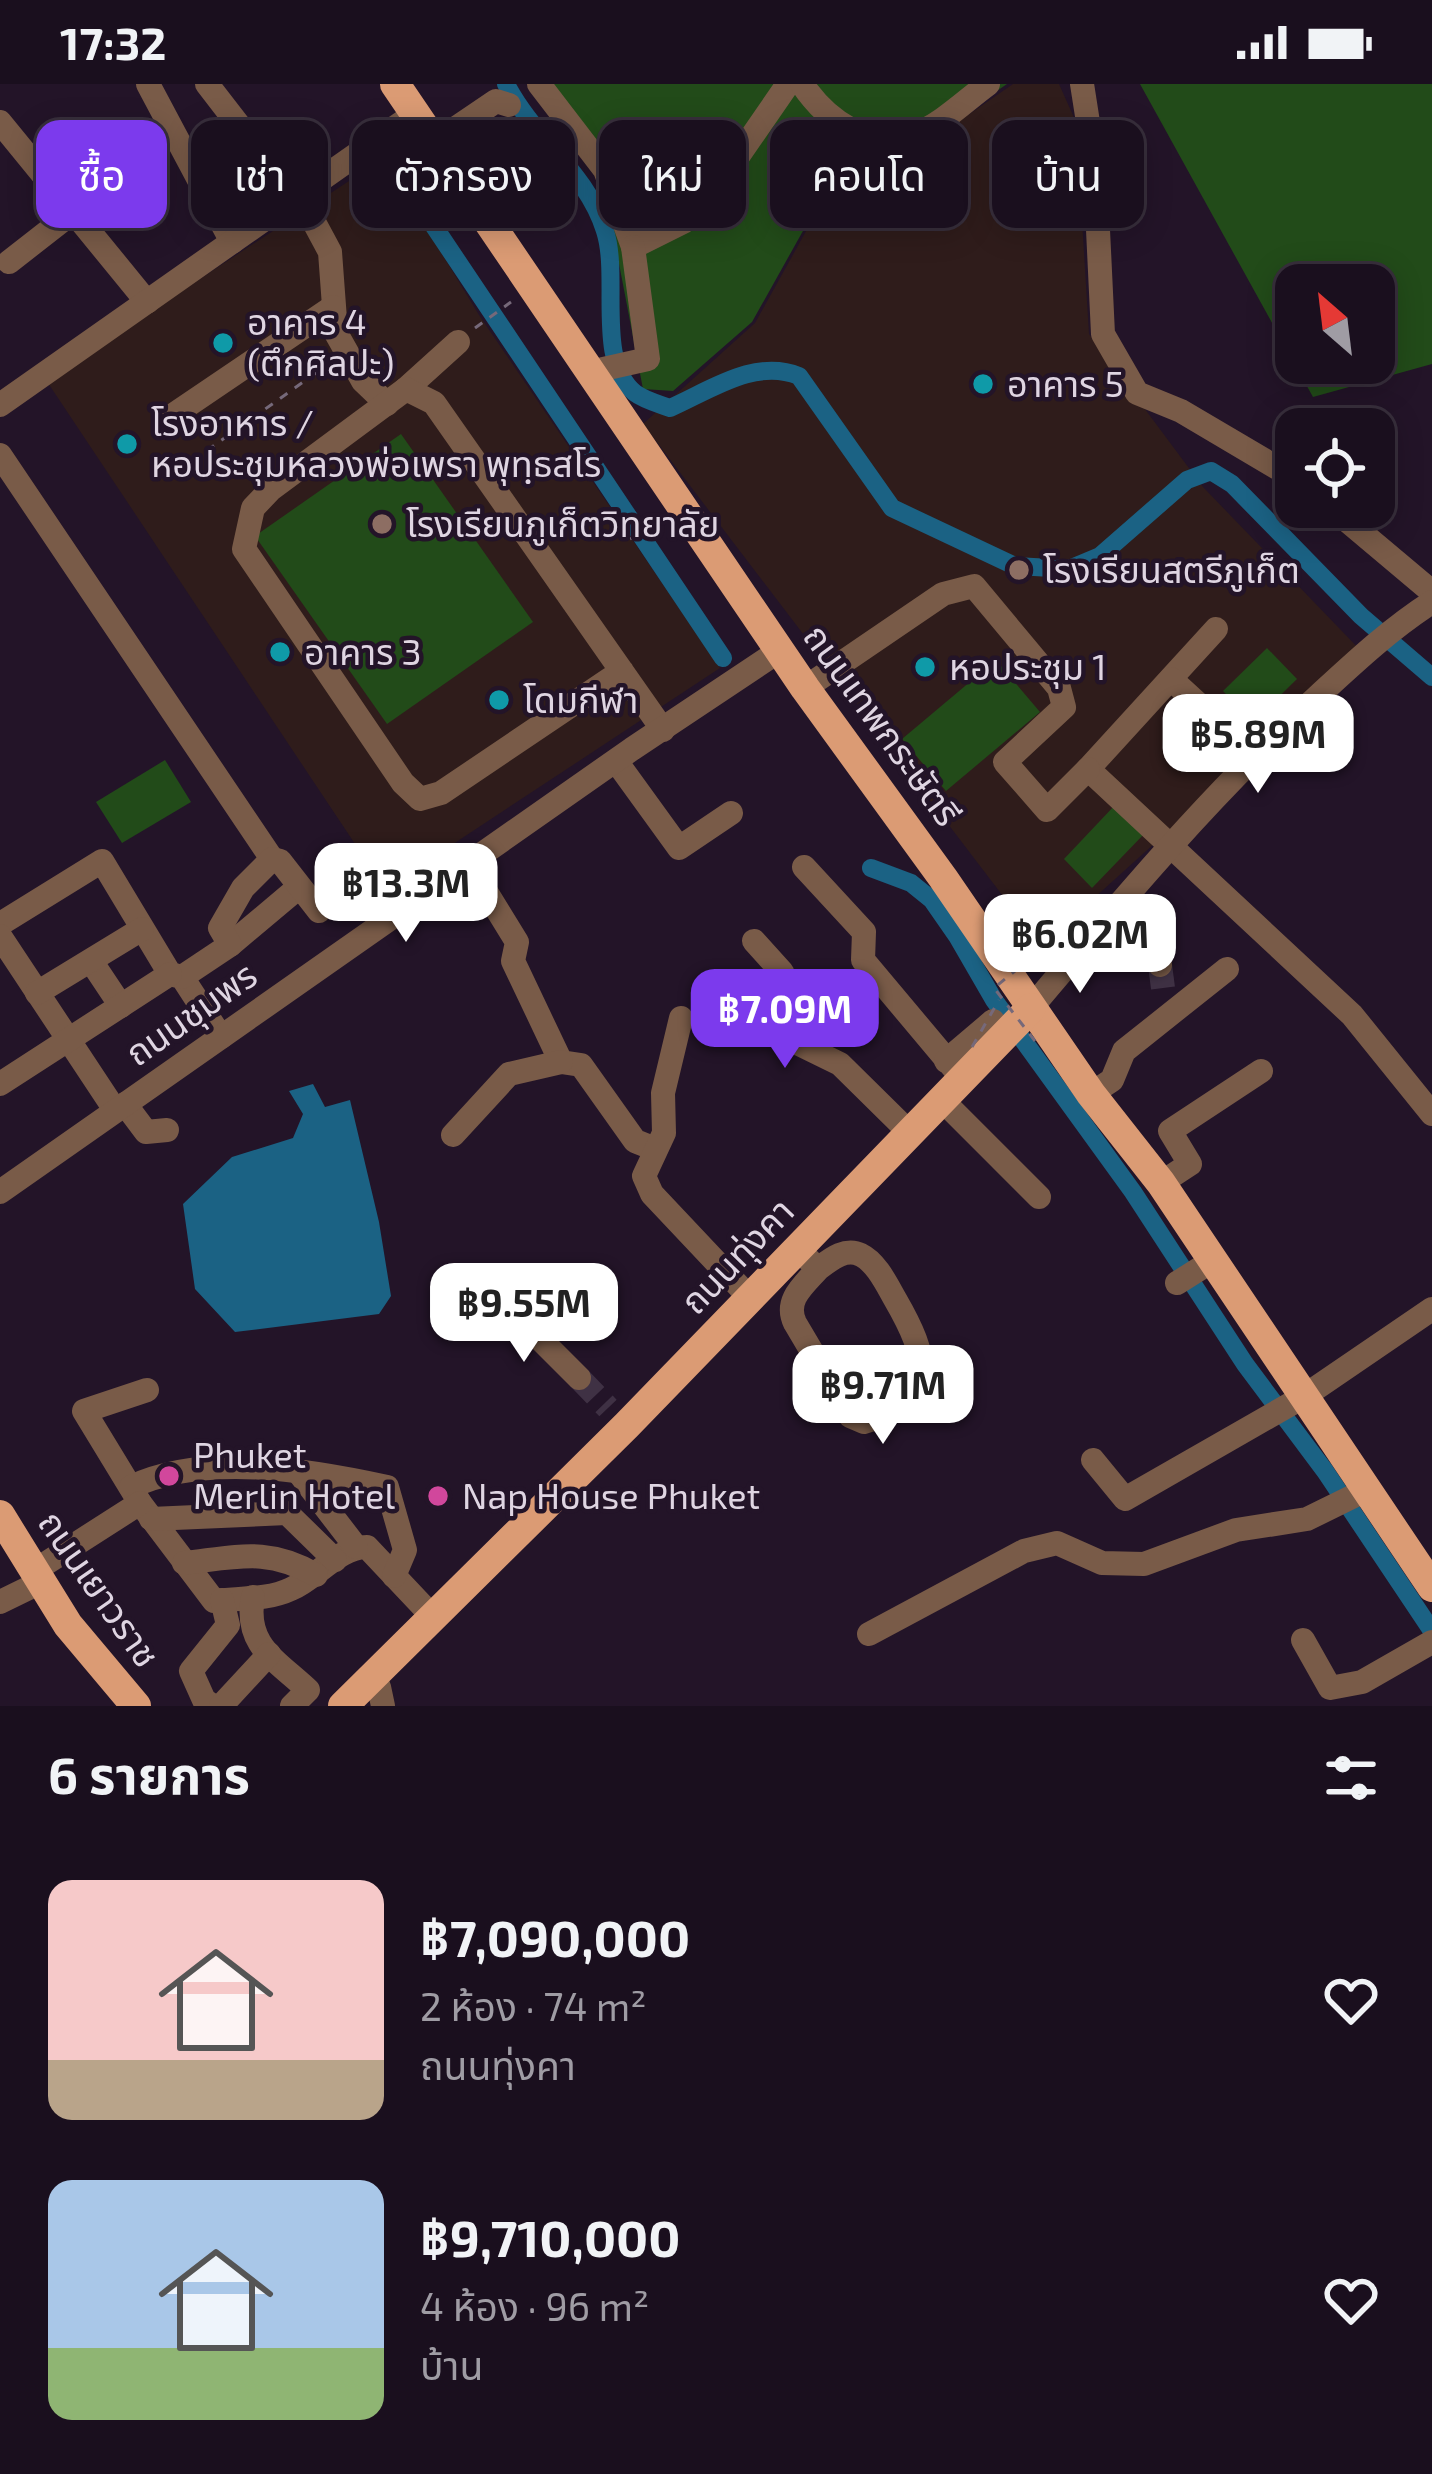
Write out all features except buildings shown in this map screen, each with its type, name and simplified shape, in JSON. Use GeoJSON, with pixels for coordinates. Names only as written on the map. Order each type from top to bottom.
{"type":"FeatureCollection","features":[{"type":"Feature","properties":{"kind":"main road","name":"ถนนเทพกระษัตรี"},"geometry":{"type":"LineString","coordinates":[[395,84],[419,120]]}},
{"type":"Feature","properties":{"kind":"main road","name":"ถนนเทพกระษัตรี"},"geometry":{"type":"LineString","coordinates":[[494,228],[779,651],[984,936],[1014,1020],[1090,1094],[1161,1183],[1192,1274],[1352,1498],[1432,1587]]}},
{"type":"Feature","properties":{"kind":"main road"},"geometry":{"type":"LineString","coordinates":[[984,936],[1030,952],[1086,954]]}},
{"type":"Feature","properties":{"kind":"main road","name":"ถนนทุ่งคา"},"geometry":{"type":"LineString","coordinates":[[343,1706],[376,1692],[434,1618],[617,1417],[751,1299],[808,1259],[950,1080],[1014,1020]]}},
{"type":"Feature","properties":{"kind":"main road","name":"ถนนเยาวราช"},"geometry":{"type":"LineString","coordinates":[[0,1516],[68,1625],[136,1706]]}},
{"type":"Feature","properties":{"kind":"street"},"geometry":{"type":"LineString","coordinates":[[207,84],[234,120]]}},
{"type":"Feature","properties":{"kind":"street"},"geometry":{"type":"LineString","coordinates":[[633,247],[683,222],[712,194],[788,84]]}},
{"type":"Feature","properties":{"kind":"street"},"geometry":{"type":"LineString","coordinates":[[802,84],[818,108],[858,134],[883,140],[916,134],[988,84]]}},
{"type":"Feature","properties":{"kind":"street"},"geometry":{"type":"LineString","coordinates":[[1082,84],[1095,167],[1103,334],[1137,393],[1180,411],[1275,467]]}},
{"type":"Feature","properties":{"kind":"street"},"geometry":{"type":"LineString","coordinates":[[148,85],[232,242]]}},
{"type":"Feature","properties":{"kind":"street"},"geometry":{"type":"LineString","coordinates":[[537,87],[605,170],[633,247],[648,359],[594,371]]}},
{"type":"Feature","properties":{"kind":"street"},"geometry":{"type":"LineString","coordinates":[[467,120],[496,101],[509,105]]}},
{"type":"Feature","properties":{"kind":"street"},"geometry":{"type":"LineString","coordinates":[[328,175],[415,114]]}},
{"type":"Feature","properties":{"kind":"street"},"geometry":{"type":"LineString","coordinates":[[3,132],[36,170]]}},
{"type":"Feature","properties":{"kind":"street"},"geometry":{"type":"LineString","coordinates":[[9,262],[53,228]]}},
{"type":"Feature","properties":{"kind":"street"},"geometry":{"type":"LineString","coordinates":[[86,228],[147,302]]}},
{"type":"Feature","properties":{"kind":"street"},"geometry":{"type":"LineString","coordinates":[[3,397],[252,228]]}},
{"type":"Feature","properties":{"kind":"street"},"geometry":{"type":"LineString","coordinates":[[317,228],[329,252],[336,333],[363,381],[397,396],[434,403],[663,730]]}},
{"type":"Feature","properties":{"kind":"street"},"geometry":{"type":"LineString","coordinates":[[163,422],[333,307]]}},
{"type":"Feature","properties":{"kind":"street"},"geometry":{"type":"LineString","coordinates":[[458,342],[397,396],[271,489],[253,508],[244,541],[251,560],[412,794],[429,799],[441,794],[622,671]]}},
{"type":"Feature","properties":{"kind":"street"},"geometry":{"type":"LineString","coordinates":[[0,454],[272,860],[280,861],[319,910]]}},
{"type":"Feature","properties":{"kind":"street"},"geometry":{"type":"LineString","coordinates":[[1356,528],[1432,592]]}},
{"type":"Feature","properties":{"kind":"street"},"geometry":{"type":"LineString","coordinates":[[805,688],[943,594],[974,586],[1059,688],[1064,707],[1005,762],[1047,810],[1216,629]]}},
{"type":"Feature","properties":{"kind":"street"},"geometry":{"type":"LineString","coordinates":[[1014,1020],[1086,954],[1119,904],[1255,756],[1392,628],[1432,602]]}},
{"type":"Feature","properties":{"kind":"street","name":"ถนนชุมพร"},"geometry":{"type":"LineString","coordinates":[[0,1192],[779,651]]}},
{"type":"Feature","properties":{"kind":"street"},"geometry":{"type":"LineString","coordinates":[[1171,679],[1255,756]]}},
{"type":"Feature","properties":{"kind":"street"},"geometry":{"type":"LineString","coordinates":[[616,761],[679,848],[731,813]]}},
{"type":"Feature","properties":{"kind":"street"},"geometry":{"type":"LineString","coordinates":[[1088,769],[1352,1015],[1432,1114]]}},
{"type":"Feature","properties":{"kind":"street"},"geometry":{"type":"LineString","coordinates":[[230,945],[220,928],[243,888],[272,860]]}},
{"type":"Feature","properties":{"kind":"street"},"geometry":{"type":"LineString","coordinates":[[0,924],[102,861],[142,929],[221,1037]]}},
{"type":"Feature","properties":{"kind":"street"},"geometry":{"type":"LineString","coordinates":[[469,863],[530,940],[513,961],[561,1062]]}},
{"type":"Feature","properties":{"kind":"street"},"geometry":{"type":"LineString","coordinates":[[804,867],[864,932],[863,960],[1039,1197]]}},
{"type":"Feature","properties":{"kind":"street"},"geometry":{"type":"LineString","coordinates":[[0,1084],[121,1006],[230,945],[299,887]]}},
{"type":"Feature","properties":{"kind":"street"},"geometry":{"type":"LineString","coordinates":[[1119,904],[1155,938],[1168,1015]]}},
{"type":"Feature","properties":{"kind":"street"},"geometry":{"type":"LineString","coordinates":[[37,993],[142,929]]}},
{"type":"Feature","properties":{"kind":"street"},"geometry":{"type":"LineString","coordinates":[[0,936],[69,1041],[120,1107],[146,1132],[167,1130]]}},
{"type":"Feature","properties":{"kind":"street"},"geometry":{"type":"LineString","coordinates":[[754,941],[782,974],[773,1015],[778,1029],[793,1042],[840,1064],[910,1133]]}},
{"type":"Feature","properties":{"kind":"street"},"geometry":{"type":"LineString","coordinates":[[91,961],[121,1006]]}},
{"type":"Feature","properties":{"kind":"street"},"geometry":{"type":"LineString","coordinates":[[1090,1094],[1112,1080],[1124,1051],[1227,969]]}},
{"type":"Feature","properties":{"kind":"street"},"geometry":{"type":"LineString","coordinates":[[681,1018],[663,1093],[664,1133],[644,1176],[652,1194],[751,1299]]}},
{"type":"Feature","properties":{"kind":"street"},"geometry":{"type":"LineString","coordinates":[[452,1135],[509,1074],[561,1062],[581,1065],[635,1142],[655,1149]]}},
{"type":"Feature","properties":{"kind":"street"},"geometry":{"type":"LineString","coordinates":[[648,1070],[663,1093]]}},
{"type":"Feature","properties":{"kind":"street"},"geometry":{"type":"LineString","coordinates":[[1161,1183],[1190,1164],[1170,1132],[1261,1071]]}},
{"type":"Feature","properties":{"kind":"street"},"geometry":{"type":"LineString","coordinates":[[858,1253],[864,1257],[887,1286],[918,1341],[925,1374],[918,1387],[880,1417],[864,1422],[850,1415],[791,1315],[808,1259],[858,1253]]}},
{"type":"Feature","properties":{"kind":"street"},"geometry":{"type":"LineString","coordinates":[[1093,1460],[1125,1499],[1288,1406],[1432,1309]]}},
{"type":"Feature","properties":{"kind":"street"},"geometry":{"type":"LineString","coordinates":[[512,1310],[579,1378]]}},
{"type":"Feature","properties":{"kind":"street"},"geometry":{"type":"LineString","coordinates":[[147,1390],[84,1411],[140,1503],[214,1601],[277,1595],[336,1561],[374,1552],[434,1618]]}},
{"type":"Feature","properties":{"kind":"street"},"geometry":{"type":"LineString","coordinates":[[296,1469],[336,1561]]}},
{"type":"Feature","properties":{"kind":"street"},"geometry":{"type":"LineString","coordinates":[[0,1602],[140,1503],[177,1470],[296,1469],[387,1487],[405,1550],[394,1576]]}},
{"type":"Feature","properties":{"kind":"street"},"geometry":{"type":"LineString","coordinates":[[869,1634],[1046,1543],[1061,1544],[1102,1563],[1144,1564],[1226,1533],[1297,1522],[1352,1498]]}},
{"type":"Feature","properties":{"kind":"street"},"geometry":{"type":"LineString","coordinates":[[140,1503],[287,1513],[336,1561]]}},
{"type":"Feature","properties":{"kind":"street"},"geometry":{"type":"LineString","coordinates":[[184,1563],[260,1554],[336,1561]]}},
{"type":"Feature","properties":{"kind":"street"},"geometry":{"type":"LineString","coordinates":[[253,1597],[248,1622],[254,1639],[308,1690],[292,1706]]}},
{"type":"Feature","properties":{"kind":"street"},"geometry":{"type":"LineString","coordinates":[[222,1600],[228,1625],[191,1671],[204,1700],[217,1706],[269,1654]]}},
{"type":"Feature","properties":{"kind":"street"},"geometry":{"type":"LineString","coordinates":[[1303,1640],[1330,1688],[1362,1682],[1431,1642]]}},
{"type":"Feature","properties":{"kind":"path"},"geometry":{"type":"LineString","coordinates":[[479,325],[507,305]]}},
{"type":"Feature","properties":{"kind":"path"},"geometry":{"type":"LineString","coordinates":[[192,461],[346,352]]}},
{"type":"Feature","properties":{"kind":"path"},"geometry":{"type":"LineString","coordinates":[[630,539],[652,523]]}},
{"type":"Feature","properties":{"kind":"path"},"geometry":{"type":"LineString","coordinates":[[972,1047],[1014,1020],[994,988],[1062,933],[1086,954]]}},
{"type":"Feature","properties":{"kind":"shaded area","name":"โรงเรียนสตรีภูเก็ต"},"geometry":{"type":"Polygon","coordinates":[[[1013,84],[1059,84],[1075,120],[992,120],[992,228],[1082,228],[1089,334],[1203,487],[1364,654],[1041,946],[643,424],[755,323],[808,228],[968,228],[968,120],[961,120],[1013,84]]]}},
{"type":"Feature","properties":{"kind":"shaded area","name":"โรงเรียนภูเก็ตวิทยาลัย"},"geometry":{"type":"Polygon","coordinates":[[[352,179],[352,228],[426,228],[479,315],[720,668],[385,889],[46,380],[277,228],[328,228],[328,195],[352,179]]]}},
{"type":"Feature","properties":{"kind":"green space"},"geometry":{"type":"Polygon","coordinates":[[[533,84],[1007,84],[955,120],[770,120],[770,228],[805,228],[752,322],[673,391],[643,389],[612,228],[746,228],[746,120],[599,120],[599,175],[575,142],[575,120],[559,120],[533,84]]]}},
{"type":"Feature","properties":{"kind":"green space"},"geometry":{"type":"Polygon","coordinates":[[[1140,84],[1432,84],[1432,364],[1395,374],[1395,264],[1275,264],[1275,328],[1140,84]]]}},
{"type":"Feature","properties":{"kind":"green space"},"geometry":{"type":"Polygon","coordinates":[[[1306,384],[1360,384],[1313,397],[1306,384]]]}},
{"type":"Feature","properties":{"kind":"green space"},"geometry":{"type":"Polygon","coordinates":[[[401,434],[533,622],[387,724],[255,536],[401,434]]]}},
{"type":"Feature","properties":{"kind":"green space"},"geometry":{"type":"Polygon","coordinates":[[[1267,648],[1297,679],[1253,722],[1223,691],[1267,648]]]}},
{"type":"Feature","properties":{"kind":"green space"},"geometry":{"type":"Polygon","coordinates":[[[996,660],[1040,712],[946,791],[902,739],[996,660]]]}},
{"type":"Feature","properties":{"kind":"green space"},"geometry":{"type":"Polygon","coordinates":[[[165,760],[191,802],[122,843],[96,802],[165,760]]]}},
{"type":"Feature","properties":{"kind":"green space"},"geometry":{"type":"Polygon","coordinates":[[[1116,804],[1145,833],[1092,888],[1064,859],[1116,804]]]}},
{"type":"Feature","properties":{"kind":"water"},"geometry":{"type":"Polygon","coordinates":[[[313,1084],[325,1107],[350,1100],[391,1296],[379,1314],[235,1332],[195,1289],[183,1204],[232,1157],[293,1138],[303,1114],[289,1091],[313,1084]]]}},
{"type":"Feature","properties":{"kind":"waterway"},"geometry":{"type":"LineString","coordinates":[[506,84],[597,210],[609,250],[616,361],[635,393],[670,408],[750,373],[783,371],[799,376],[892,508],[1015,566],[1069,569],[1100,556],[1187,480],[1211,471],[1232,484],[1361,616],[1432,677]]}},
{"type":"Feature","properties":{"kind":"waterway"},"geometry":{"type":"LineString","coordinates":[[435,228],[723,658]]}},
{"type":"Feature","properties":{"kind":"waterway"},"geometry":{"type":"LineString","coordinates":[[871,868],[911,883],[932,900],[994,1000],[1133,1192],[1245,1364],[1325,1471],[1432,1631]]}},
{"type":"Feature","properties":{"kind":"tunnel"},"geometry":{"type":"LineString","coordinates":[[1160,965],[1163,988]]}},
{"type":"Feature","properties":{"kind":"tunnel"},"geometry":{"type":"LineString","coordinates":[[579,1378],[608,1408]]}},
{"type":"Feature","properties":{"kind":"place","name":"อาคาร 4 (ตึกศิลปะ)"},"geometry":{"type":"Point","coordinates":[223,343]}},
{"type":"Feature","properties":{"kind":"place","name":"อาคาร 5"},"geometry":{"type":"Point","coordinates":[983,384]}},
{"type":"Feature","properties":{"kind":"place","name":"โรงอาหาร / หอประชุมหลวงพ่อเพรา พุทฺธสโร"},"geometry":{"type":"Point","coordinates":[127,444]}},
{"type":"Feature","properties":{"kind":"place","name":"โรงเรียนภูเก็ตวิทยาลัย"},"geometry":{"type":"Point","coordinates":[382,524]}},
{"type":"Feature","properties":{"kind":"place","name":"โรงเรียนสตรีภูเก็ต"},"geometry":{"type":"Point","coordinates":[1019,570]}},
{"type":"Feature","properties":{"kind":"place","name":"อาคาร 3"},"geometry":{"type":"Point","coordinates":[280,652]}},
{"type":"Feature","properties":{"kind":"place","name":"หอประชุม 1"},"geometry":{"type":"Point","coordinates":[925,667]}},
{"type":"Feature","properties":{"kind":"place","name":"โดมกีฬา"},"geometry":{"type":"Point","coordinates":[499,700]}},
{"type":"Feature","properties":{"kind":"place","name":"Phuket Merlin Hotel"},"geometry":{"type":"Point","coordinates":[169,1476]}},
{"type":"Feature","properties":{"kind":"place","name":"Nap House Phuket"},"geometry":{"type":"Point","coordinates":[438,1496]}}]}
